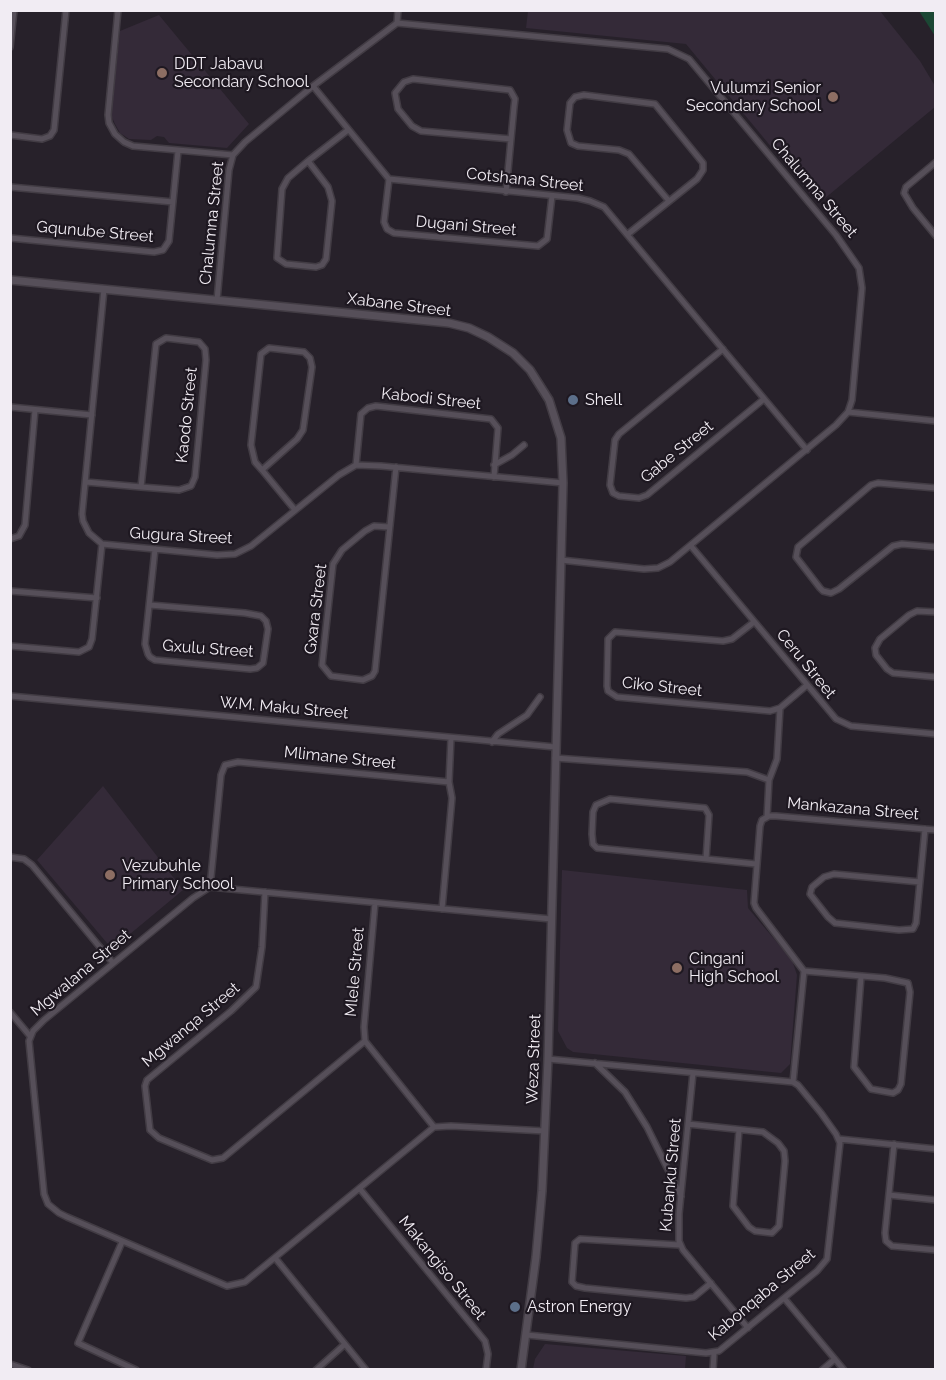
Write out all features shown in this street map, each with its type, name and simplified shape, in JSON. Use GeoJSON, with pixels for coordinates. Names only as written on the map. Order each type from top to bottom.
{"type":"FeatureCollection","features":[{"type":"Feature","properties":{"kind":"street"},"geometry":{"type":"LineString","coordinates":[[10,47],[14,10]]}},
{"type":"Feature","properties":{"kind":"street"},"geometry":{"type":"LineString","coordinates":[[10,135],[42,139],[50,136],[54,130],[66,10]]}},
{"type":"Feature","properties":{"kind":"street"},"geometry":{"type":"LineString","coordinates":[[118,10],[108,115],[109,123],[115,134],[128,144],[233,155]]}},
{"type":"Feature","properties":{"kind":"street"},"geometry":{"type":"LineString","coordinates":[[396,23],[398,10]]}},
{"type":"Feature","properties":{"kind":"street","name":"Chalumna Street"},"geometry":{"type":"LineString","coordinates":[[217,300],[229,170],[233,155],[245,142],[396,23],[668,49],[689,59],[858,265],[862,278],[861,303],[852,400],[848,412]]}},
{"type":"Feature","properties":{"kind":"street"},"geometry":{"type":"LineString","coordinates":[[506,192],[515,99],[510,90],[413,79],[404,82],[395,93],[398,109],[416,129],[511,140]]}},
{"type":"Feature","properties":{"kind":"street"},"geometry":{"type":"LineString","coordinates":[[313,87],[389,179]]}},
{"type":"Feature","properties":{"kind":"street"},"geometry":{"type":"LineString","coordinates":[[628,234],[669,201],[697,178],[704,166],[702,159],[659,107],[651,103],[584,95],[573,99],[570,103],[567,130],[571,143],[578,146],[619,150],[630,154],[669,201]]}},
{"type":"Feature","properties":{"kind":"street"},"geometry":{"type":"LineString","coordinates":[[308,161],[328,187],[332,197],[326,259],[322,265],[316,267],[282,263],[276,255],[283,185],[308,161],[348,130]]}},
{"type":"Feature","properties":{"kind":"street","name":"Gqunube Street"},"geometry":{"type":"LineString","coordinates":[[10,238],[159,251],[166,248],[169,241],[178,151]]}},
{"type":"Feature","properties":{"kind":"street"},"geometry":{"type":"LineString","coordinates":[[936,162],[906,187],[904,195],[936,236]]}},
{"type":"Feature","properties":{"kind":"street","name":"Cotshana Street"},"geometry":{"type":"LineString","coordinates":[[389,179],[578,198],[604,207],[807,450]]}},
{"type":"Feature","properties":{"kind":"street","name":"Dugani Street"},"geometry":{"type":"LineString","coordinates":[[389,179],[384,222],[390,231],[406,234],[542,245],[547,240],[552,196]]}},
{"type":"Feature","properties":{"kind":"street"},"geometry":{"type":"LineString","coordinates":[[10,187],[173,202]]}},
{"type":"Feature","properties":{"kind":"street","name":"Xabane Street"},"geometry":{"type":"LineString","coordinates":[[10,280],[449,323],[469,328],[506,347],[538,380],[548,398],[561,438],[563,483],[555,747]]}},
{"type":"Feature","properties":{"kind":"street"},"geometry":{"type":"LineString","coordinates":[[10,646],[83,651],[91,644],[102,544],[89,533],[83,521],[104,289]]}},
{"type":"Feature","properties":{"kind":"street","name":"Kaodo Street"},"geometry":{"type":"LineString","coordinates":[[86,482],[141,487],[183,490],[191,486],[194,482],[206,360],[205,349],[199,342],[166,338],[156,344],[141,487]]}},
{"type":"Feature","properties":{"kind":"street"},"geometry":{"type":"LineString","coordinates":[[262,470],[297,439],[303,430],[312,367],[310,358],[304,352],[269,348],[260,358],[251,445],[253,456],[262,470],[295,510]]}},
{"type":"Feature","properties":{"kind":"street","name":"Gabe Street"},"geometry":{"type":"LineString","coordinates":[[723,348],[619,434],[615,440],[610,485],[613,493],[623,496],[645,496],[764,399]]}},
{"type":"Feature","properties":{"kind":"street","name":"Kabodi Street"},"geometry":{"type":"LineString","coordinates":[[356,465],[361,414],[368,408],[376,406],[491,419],[498,428],[494,477]]}},
{"type":"Feature","properties":{"kind":"street"},"geometry":{"type":"LineString","coordinates":[[10,407],[92,415]]}},
{"type":"Feature","properties":{"kind":"street"},"geometry":{"type":"LineString","coordinates":[[10,539],[19,536],[25,525],[35,410]]}},
{"type":"Feature","properties":{"kind":"street"},"geometry":{"type":"LineString","coordinates":[[561,560],[644,569],[658,568],[691,546],[841,421],[848,412],[936,421]]}},
{"type":"Feature","properties":{"kind":"street"},"geometry":{"type":"LineString","coordinates":[[495,465],[524,445]]}},
{"type":"Feature","properties":{"kind":"street"},"geometry":{"type":"LineString","coordinates":[[356,465],[563,483]]}},
{"type":"Feature","properties":{"kind":"street","name":"Gugura Street"},"geometry":{"type":"LineString","coordinates":[[102,544],[236,554],[251,546],[339,475],[356,465]]}},
{"type":"Feature","properties":{"kind":"street","name":"Gxara Street"},"geometry":{"type":"LineString","coordinates":[[389,527],[378,526],[368,529],[342,550],[333,564],[322,665],[331,676],[363,680],[372,676],[375,671],[396,467]]}},
{"type":"Feature","properties":{"kind":"street"},"geometry":{"type":"LineString","coordinates":[[936,488],[874,484],[798,547],[796,557],[823,591],[831,593],[893,546],[902,544],[936,547]]}},
{"type":"Feature","properties":{"kind":"street","name":"Ceru Street"},"geometry":{"type":"LineString","coordinates":[[691,546],[831,715],[844,724],[936,734]]}},
{"type":"Feature","properties":{"kind":"street","name":"Gxulu Street"},"geometry":{"type":"LineString","coordinates":[[150,604],[261,616],[266,621],[268,629],[263,663],[257,668],[250,669],[155,660],[148,654],[146,644],[154,549]]}},
{"type":"Feature","properties":{"kind":"street"},"geometry":{"type":"LineString","coordinates":[[10,591],[97,598]]}},
{"type":"Feature","properties":{"kind":"street"},"geometry":{"type":"LineString","coordinates":[[936,612],[917,611],[909,615],[880,639],[875,648],[876,655],[893,673],[936,677]]}},
{"type":"Feature","properties":{"kind":"street","name":"Ciko Street"},"geometry":{"type":"LineString","coordinates":[[754,622],[732,639],[723,641],[615,632],[608,639],[607,686],[610,694],[617,697],[762,711],[780,708]]}},
{"type":"Feature","properties":{"kind":"street"},"geometry":{"type":"LineString","coordinates":[[767,817],[769,780],[777,759],[780,708],[806,686]]}},
{"type":"Feature","properties":{"kind":"street","name":"W.M. Maku Street"},"geometry":{"type":"LineString","coordinates":[[10,696],[555,747]]}},
{"type":"Feature","properties":{"kind":"street"},"geometry":{"type":"LineString","coordinates":[[492,742],[498,734],[527,715],[540,697]]}},
{"type":"Feature","properties":{"kind":"street"},"geometry":{"type":"LineString","coordinates":[[442,909],[452,803],[452,786],[449,782],[451,738]]}},
{"type":"Feature","properties":{"kind":"street","name":"Weza Street"},"geometry":{"type":"LineString","coordinates":[[521,1370],[537,1250],[545,1131],[555,747]]}},
{"type":"Feature","properties":{"kind":"street"},"geometry":{"type":"LineString","coordinates":[[555,758],[747,772],[769,780]]}},
{"type":"Feature","properties":{"kind":"street","name":"Mlimane Street"},"geometry":{"type":"LineString","coordinates":[[210,887],[221,775],[222,769],[230,763],[449,782]]}},
{"type":"Feature","properties":{"kind":"street"},"geometry":{"type":"LineString","coordinates":[[706,859],[709,815],[705,808],[610,799],[598,803],[594,808],[592,842],[597,848],[706,859],[756,864]]}},
{"type":"Feature","properties":{"kind":"street","name":"Mankazana Street"},"geometry":{"type":"LineString","coordinates":[[804,971],[756,908],[753,895],[762,820],[776,816],[936,830]]}},
{"type":"Feature","properties":{"kind":"street"},"geometry":{"type":"LineString","coordinates":[[920,882],[834,874],[818,882],[810,893],[835,923],[908,930],[914,928],[916,924],[920,882],[925,829]]}},
{"type":"Feature","properties":{"kind":"street"},"geometry":{"type":"LineString","coordinates":[[10,857],[24,860],[32,865],[113,963]]}},
{"type":"Feature","properties":{"kind":"street"},"geometry":{"type":"LineString","coordinates":[[210,887],[551,919]]}},
{"type":"Feature","properties":{"kind":"street","name":"Mgwalana Street"},"geometry":{"type":"LineString","coordinates":[[210,887],[193,898],[44,1020],[30,1036],[37,1130],[46,1199],[59,1213],[226,1286],[245,1282],[435,1127]]}},
{"type":"Feature","properties":{"kind":"street","name":"Mgwanqa Street"},"geometry":{"type":"LineString","coordinates":[[265,892],[256,987],[231,1011],[147,1080],[145,1086],[150,1130],[159,1137],[212,1160],[223,1158],[365,1041]]}},
{"type":"Feature","properties":{"kind":"street","name":"Mlele Street"},"geometry":{"type":"LineString","coordinates":[[375,903],[363,1027],[365,1041],[435,1127]]}},
{"type":"Feature","properties":{"kind":"street"},"geometry":{"type":"LineString","coordinates":[[793,1082],[804,971],[905,981],[909,986],[901,1084],[898,1090],[893,1093],[871,1089],[853,1065],[861,977]]}},
{"type":"Feature","properties":{"kind":"street"},"geometry":{"type":"LineString","coordinates":[[10,1012],[30,1036]]}},
{"type":"Feature","properties":{"kind":"street"},"geometry":{"type":"LineString","coordinates":[[548,1059],[793,1082],[807,1096],[839,1139],[936,1149]]}},
{"type":"Feature","properties":{"kind":"street"},"geometry":{"type":"LineString","coordinates":[[595,1063],[625,1092],[647,1127],[681,1196]]}},
{"type":"Feature","properties":{"kind":"street","name":"Kubanku Street"},"geometry":{"type":"LineString","coordinates":[[693,1072],[678,1236],[680,1245],[748,1328]]}},
{"type":"Feature","properties":{"kind":"street"},"geometry":{"type":"LineString","coordinates":[[688,1124],[767,1133],[778,1143],[785,1155],[779,1226],[772,1233],[750,1228],[733,1206],[739,1130]]}},
{"type":"Feature","properties":{"kind":"street"},"geometry":{"type":"LineString","coordinates":[[435,1127],[545,1131]]}},
{"type":"Feature","properties":{"kind":"street","name":"Kabonqaba Street"},"geometry":{"type":"LineString","coordinates":[[527,1335],[714,1353],[723,1348],[823,1265],[828,1257],[839,1139]]}},
{"type":"Feature","properties":{"kind":"street"},"geometry":{"type":"LineString","coordinates":[[894,1144],[885,1236],[887,1244],[936,1250]]}},
{"type":"Feature","properties":{"kind":"street","name":"Makangiso Street"},"geometry":{"type":"LineString","coordinates":[[360,1190],[485,1341],[488,1354],[486,1370]]}},
{"type":"Feature","properties":{"kind":"street"},"geometry":{"type":"LineString","coordinates":[[889,1195],[936,1200]]}},
{"type":"Feature","properties":{"kind":"street"},"geometry":{"type":"LineString","coordinates":[[680,1245],[579,1239],[575,1243],[572,1282],[576,1286],[585,1288],[686,1298],[694,1297],[711,1283]]}},
{"type":"Feature","properties":{"kind":"street"},"geometry":{"type":"LineString","coordinates":[[122,1242],[78,1343],[136,1370]]}},
{"type":"Feature","properties":{"kind":"street"},"geometry":{"type":"LineString","coordinates":[[276,1258],[366,1370]]}},
{"type":"Feature","properties":{"kind":"street"},"geometry":{"type":"LineString","coordinates":[[784,1298],[843,1370]]}},
{"type":"Feature","properties":{"kind":"street"},"geometry":{"type":"LineString","coordinates":[[316,1370],[345,1344]]}},
{"type":"Feature","properties":{"kind":"street"},"geometry":{"type":"LineString","coordinates":[[713,1370],[714,1353]]}},
{"type":"Feature","properties":{"kind":"street"},"geometry":{"type":"LineString","coordinates":[[822,1370],[835,1359]]}},
{"type":"Feature","properties":{"kind":"street"},"geometry":{"type":"LineString","coordinates":[[10,1364],[28,1370]]}},
{"type":"Feature","properties":{"kind":"shaded area","name":"Vulumzi Senior Secondary School"},"geometry":{"type":"Polygon","coordinates":[[[528,11],[880,11],[920,61],[935,86],[935,107],[824,199],[811,195],[686,44],[526,28],[528,11]]]}},
{"type":"Feature","properties":{"kind":"shaded area","name":"DDT Jabavu Secondary School"},"geometry":{"type":"Polygon","coordinates":[[[159,15],[249,124],[227,148],[169,143],[164,137],[157,136],[151,140],[129,139],[120,133],[115,124],[111,115],[120,31],[159,15]]]}},
{"type":"Feature","properties":{"kind":"shaded area","name":"Vezubuhle Primary School"},"geometry":{"type":"Polygon","coordinates":[[[103,786],[183,890],[112,949],[37,860],[103,786]]]}},
{"type":"Feature","properties":{"kind":"shaded area","name":"Cingani High School"},"geometry":{"type":"Polygon","coordinates":[[[562,870],[747,890],[748,908],[792,960],[797,975],[790,1064],[781,1073],[573,1052],[567,1048],[558,1031],[562,870]]]}},
{"type":"Feature","properties":{"kind":"shaded area"},"geometry":{"type":"Polygon","coordinates":[[[545,1344],[686,1356],[685,1369],[533,1369],[535,1359],[545,1344]]]}},
{"type":"Feature","properties":{"kind":"green space"},"geometry":{"type":"Polygon","coordinates":[[[919,11],[935,11],[935,36],[919,11]]]}},
{"type":"Feature","properties":{"kind":"place","name":"DDT Jabavu Secondary School"},"geometry":{"type":"Point","coordinates":[162,73]}},
{"type":"Feature","properties":{"kind":"place","name":"Vulumzi Senior Secondary School"},"geometry":{"type":"Point","coordinates":[833,97]}},
{"type":"Feature","properties":{"kind":"place","name":"Shell"},"geometry":{"type":"Point","coordinates":[573,400]}},
{"type":"Feature","properties":{"kind":"place","name":"Vezubuhle Primary School"},"geometry":{"type":"Point","coordinates":[110,875]}},
{"type":"Feature","properties":{"kind":"place","name":"Cingani High School"},"geometry":{"type":"Point","coordinates":[677,968]}},
{"type":"Feature","properties":{"kind":"place","name":"Astron Energy"},"geometry":{"type":"Point","coordinates":[515,1307]}}]}
